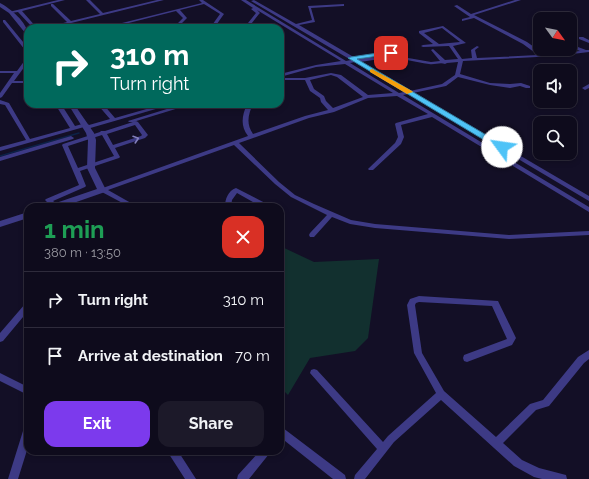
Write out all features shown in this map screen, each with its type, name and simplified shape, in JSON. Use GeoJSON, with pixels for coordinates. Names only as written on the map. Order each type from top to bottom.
{"type":"FeatureCollection","features":[{"type":"Feature","properties":{"kind":"street"},"geometry":{"type":"LineString","coordinates":[[11,12],[63,0]]}},
{"type":"Feature","properties":{"kind":"street"},"geometry":{"type":"LineString","coordinates":[[88,0],[102,14]]}},
{"type":"Feature","properties":{"kind":"street"},"geometry":{"type":"LineString","coordinates":[[62,24],[162,0]]}},
{"type":"Feature","properties":{"kind":"street"},"geometry":{"type":"LineString","coordinates":[[239,0],[258,12],[249,24]]}},
{"type":"Feature","properties":{"kind":"street"},"geometry":{"type":"LineString","coordinates":[[243,0],[282,24]]}},
{"type":"Feature","properties":{"kind":"street"},"geometry":{"type":"LineString","coordinates":[[252,0],[589,199]]}},
{"type":"Feature","properties":{"kind":"street"},"geometry":{"type":"LineString","coordinates":[[463,20],[519,0]]}},
{"type":"Feature","properties":{"kind":"street"},"geometry":{"type":"LineString","coordinates":[[119,24],[177,10],[203,1],[222,15],[215,24]]}},
{"type":"Feature","properties":{"kind":"street"},"geometry":{"type":"LineString","coordinates":[[0,5],[11,12],[24,28]]}},
{"type":"Feature","properties":{"kind":"street"},"geometry":{"type":"LineString","coordinates":[[52,5],[70,22]]}},
{"type":"Feature","properties":{"kind":"street"},"geometry":{"type":"LineString","coordinates":[[287,27],[314,21],[309,8],[344,6]]}},
{"type":"Feature","properties":{"kind":"street"},"geometry":{"type":"LineString","coordinates":[[456,6],[472,16],[525,43],[533,49]]}},
{"type":"Feature","properties":{"kind":"street"},"geometry":{"type":"LineString","coordinates":[[19,10],[31,24]]}},
{"type":"Feature","properties":{"kind":"street"},"geometry":{"type":"LineString","coordinates":[[177,10],[185,18],[179,24]]}},
{"type":"Feature","properties":{"kind":"street"},"geometry":{"type":"LineString","coordinates":[[118,11],[130,21]]}},
{"type":"Feature","properties":{"kind":"street"},"geometry":{"type":"LineString","coordinates":[[2,21],[16,18]]}},
{"type":"Feature","properties":{"kind":"street"},"geometry":{"type":"LineString","coordinates":[[2,21],[24,45]]}},
{"type":"Feature","properties":{"kind":"street"},"geometry":{"type":"LineString","coordinates":[[284,25],[400,94],[589,210]]}},
{"type":"Feature","properties":{"kind":"street"},"geometry":{"type":"LineString","coordinates":[[423,46],[450,45],[464,43],[444,28],[421,32],[437,45]]}},
{"type":"Feature","properties":{"kind":"street"},"geometry":{"type":"LineString","coordinates":[[581,38],[589,42]]}},
{"type":"Feature","properties":{"kind":"street"},"geometry":{"type":"LineString","coordinates":[[450,45],[461,60]]}},
{"type":"Feature","properties":{"kind":"street"},"geometry":{"type":"LineString","coordinates":[[475,59],[473,50],[477,47]]}},
{"type":"Feature","properties":{"kind":"street"},"geometry":{"type":"LineString","coordinates":[[577,47],[587,51]]}},
{"type":"Feature","properties":{"kind":"street"},"geometry":{"type":"LineString","coordinates":[[433,50],[445,62]]}},
{"type":"Feature","properties":{"kind":"street"},"geometry":{"type":"LineString","coordinates":[[577,52],[587,51]]}},
{"type":"Feature","properties":{"kind":"street"},"geometry":{"type":"LineString","coordinates":[[284,70],[307,64],[406,54]]}},
{"type":"Feature","properties":{"kind":"street"},"geometry":{"type":"LineString","coordinates":[[396,55],[431,63],[475,59],[542,56]]}},
{"type":"Feature","properties":{"kind":"street"},"geometry":{"type":"LineString","coordinates":[[65,203],[307,117],[332,111],[367,97],[400,94],[444,85],[452,80],[456,75],[461,60]]}},
{"type":"Feature","properties":{"kind":"street"},"geometry":{"type":"LineString","coordinates":[[284,77],[313,66],[344,61]]}},
{"type":"Feature","properties":{"kind":"street"},"geometry":{"type":"LineString","coordinates":[[0,96],[24,66]]}},
{"type":"Feature","properties":{"kind":"street"},"geometry":{"type":"LineString","coordinates":[[0,72],[19,72]]}},
{"type":"Feature","properties":{"kind":"street"},"geometry":{"type":"LineString","coordinates":[[284,78],[307,79],[328,74],[337,74],[367,97]]}},
{"type":"Feature","properties":{"kind":"street"},"geometry":{"type":"LineString","coordinates":[[456,75],[490,84],[510,86],[521,84],[528,87]]}},
{"type":"Feature","properties":{"kind":"street"},"geometry":{"type":"LineString","coordinates":[[307,79],[312,90],[322,97],[323,101],[332,111]]}},
{"type":"Feature","properties":{"kind":"street"},"geometry":{"type":"LineString","coordinates":[[12,82],[24,82]]}},
{"type":"Feature","properties":{"kind":"street"},"geometry":{"type":"LineString","coordinates":[[0,102],[7,104],[29,141]]}},
{"type":"Feature","properties":{"kind":"street"},"geometry":{"type":"LineString","coordinates":[[60,108],[73,128]]}},
{"type":"Feature","properties":{"kind":"street"},"geometry":{"type":"LineString","coordinates":[[74,108],[88,130],[92,173],[102,190],[126,203]]}},
{"type":"Feature","properties":{"kind":"street"},"geometry":{"type":"LineString","coordinates":[[104,108],[114,120]]}},
{"type":"Feature","properties":{"kind":"street"},"geometry":{"type":"LineString","coordinates":[[0,159],[88,130],[147,108]]}},
{"type":"Feature","properties":{"kind":"street"},"geometry":{"type":"LineString","coordinates":[[51,203],[48,200],[83,187],[77,170],[65,146],[88,130],[173,108]]}},
{"type":"Feature","properties":{"kind":"street"},"geometry":{"type":"LineString","coordinates":[[249,108],[245,120],[246,129],[252,137]]}},
{"type":"Feature","properties":{"kind":"street"},"geometry":{"type":"LineString","coordinates":[[371,169],[398,144],[401,137],[398,124],[432,115]]}},
{"type":"Feature","properties":{"kind":"street"},"geometry":{"type":"LineString","coordinates":[[0,149],[73,128],[103,132],[136,123],[145,135],[143,137],[111,147]]}},
{"type":"Feature","properties":{"kind":"street"},"geometry":{"type":"LineString","coordinates":[[77,170],[117,157],[103,132]]}},
{"type":"Feature","properties":{"kind":"street"},"geometry":{"type":"LineString","coordinates":[[235,143],[286,191],[312,206],[350,222],[509,236],[589,233]]}},
{"type":"Feature","properties":{"kind":"street"},"geometry":{"type":"LineString","coordinates":[[519,167],[528,163]]}},
{"type":"Feature","properties":{"kind":"street"},"geometry":{"type":"LineString","coordinates":[[545,183],[554,178]]}},
{"type":"Feature","properties":{"kind":"street"},"geometry":{"type":"LineString","coordinates":[[228,203],[232,194],[236,190],[260,203]]}},
{"type":"Feature","properties":{"kind":"street"},"geometry":{"type":"LineString","coordinates":[[312,235],[331,214]]}},
{"type":"Feature","properties":{"kind":"street"},"geometry":{"type":"LineString","coordinates":[[0,224],[24,216]]}},
{"type":"Feature","properties":{"kind":"street"},"geometry":{"type":"LineString","coordinates":[[467,358],[509,344],[512,341],[512,338],[495,303],[427,299],[416,299],[413,301],[411,306],[418,353],[441,394],[518,463],[538,473],[562,479]]}},
{"type":"Feature","properties":{"kind":"street"},"geometry":{"type":"LineString","coordinates":[[0,339],[24,311]]}},
{"type":"Feature","properties":{"kind":"street"},"geometry":{"type":"LineString","coordinates":[[496,444],[533,407],[546,403],[581,360],[589,354]]}},
{"type":"Feature","properties":{"kind":"street"},"geometry":{"type":"LineString","coordinates":[[314,373],[383,449]]}},
{"type":"Feature","properties":{"kind":"street"},"geometry":{"type":"LineString","coordinates":[[0,377],[24,390]]}},
{"type":"Feature","properties":{"kind":"street"},"geometry":{"type":"LineString","coordinates":[[359,479],[391,439],[441,394]]}},
{"type":"Feature","properties":{"kind":"street"},"geometry":{"type":"LineString","coordinates":[[284,435],[341,479]]}},
{"type":"Feature","properties":{"kind":"street"},"geometry":{"type":"LineString","coordinates":[[13,479],[24,445]]}},
{"type":"Feature","properties":{"kind":"street"},"geometry":{"type":"LineString","coordinates":[[175,455],[191,479]]}},
{"type":"Feature","properties":{"kind":"street"},"geometry":{"type":"LineString","coordinates":[[242,479],[263,455]]}},
{"type":"Feature","properties":{"kind":"green space"},"geometry":{"type":"Polygon","coordinates":[[[284,248],[314,262],[379,259],[368,338],[355,351],[310,358],[288,395],[284,391],[284,248]]]}},
{"type":"Feature","properties":{"kind":"waterway"},"geometry":{"type":"LineString","coordinates":[[0,156],[79,133]]}},
{"type":"Feature","properties":{"kind":"slow traffic"},"geometry":{"type":"LineString","coordinates":[[372,71],[410,92]]}},
{"type":"Feature","properties":{"kind":"route"},"geometry":{"type":"LineString","coordinates":[[391,53],[351,58],[502,147]]}}]}
